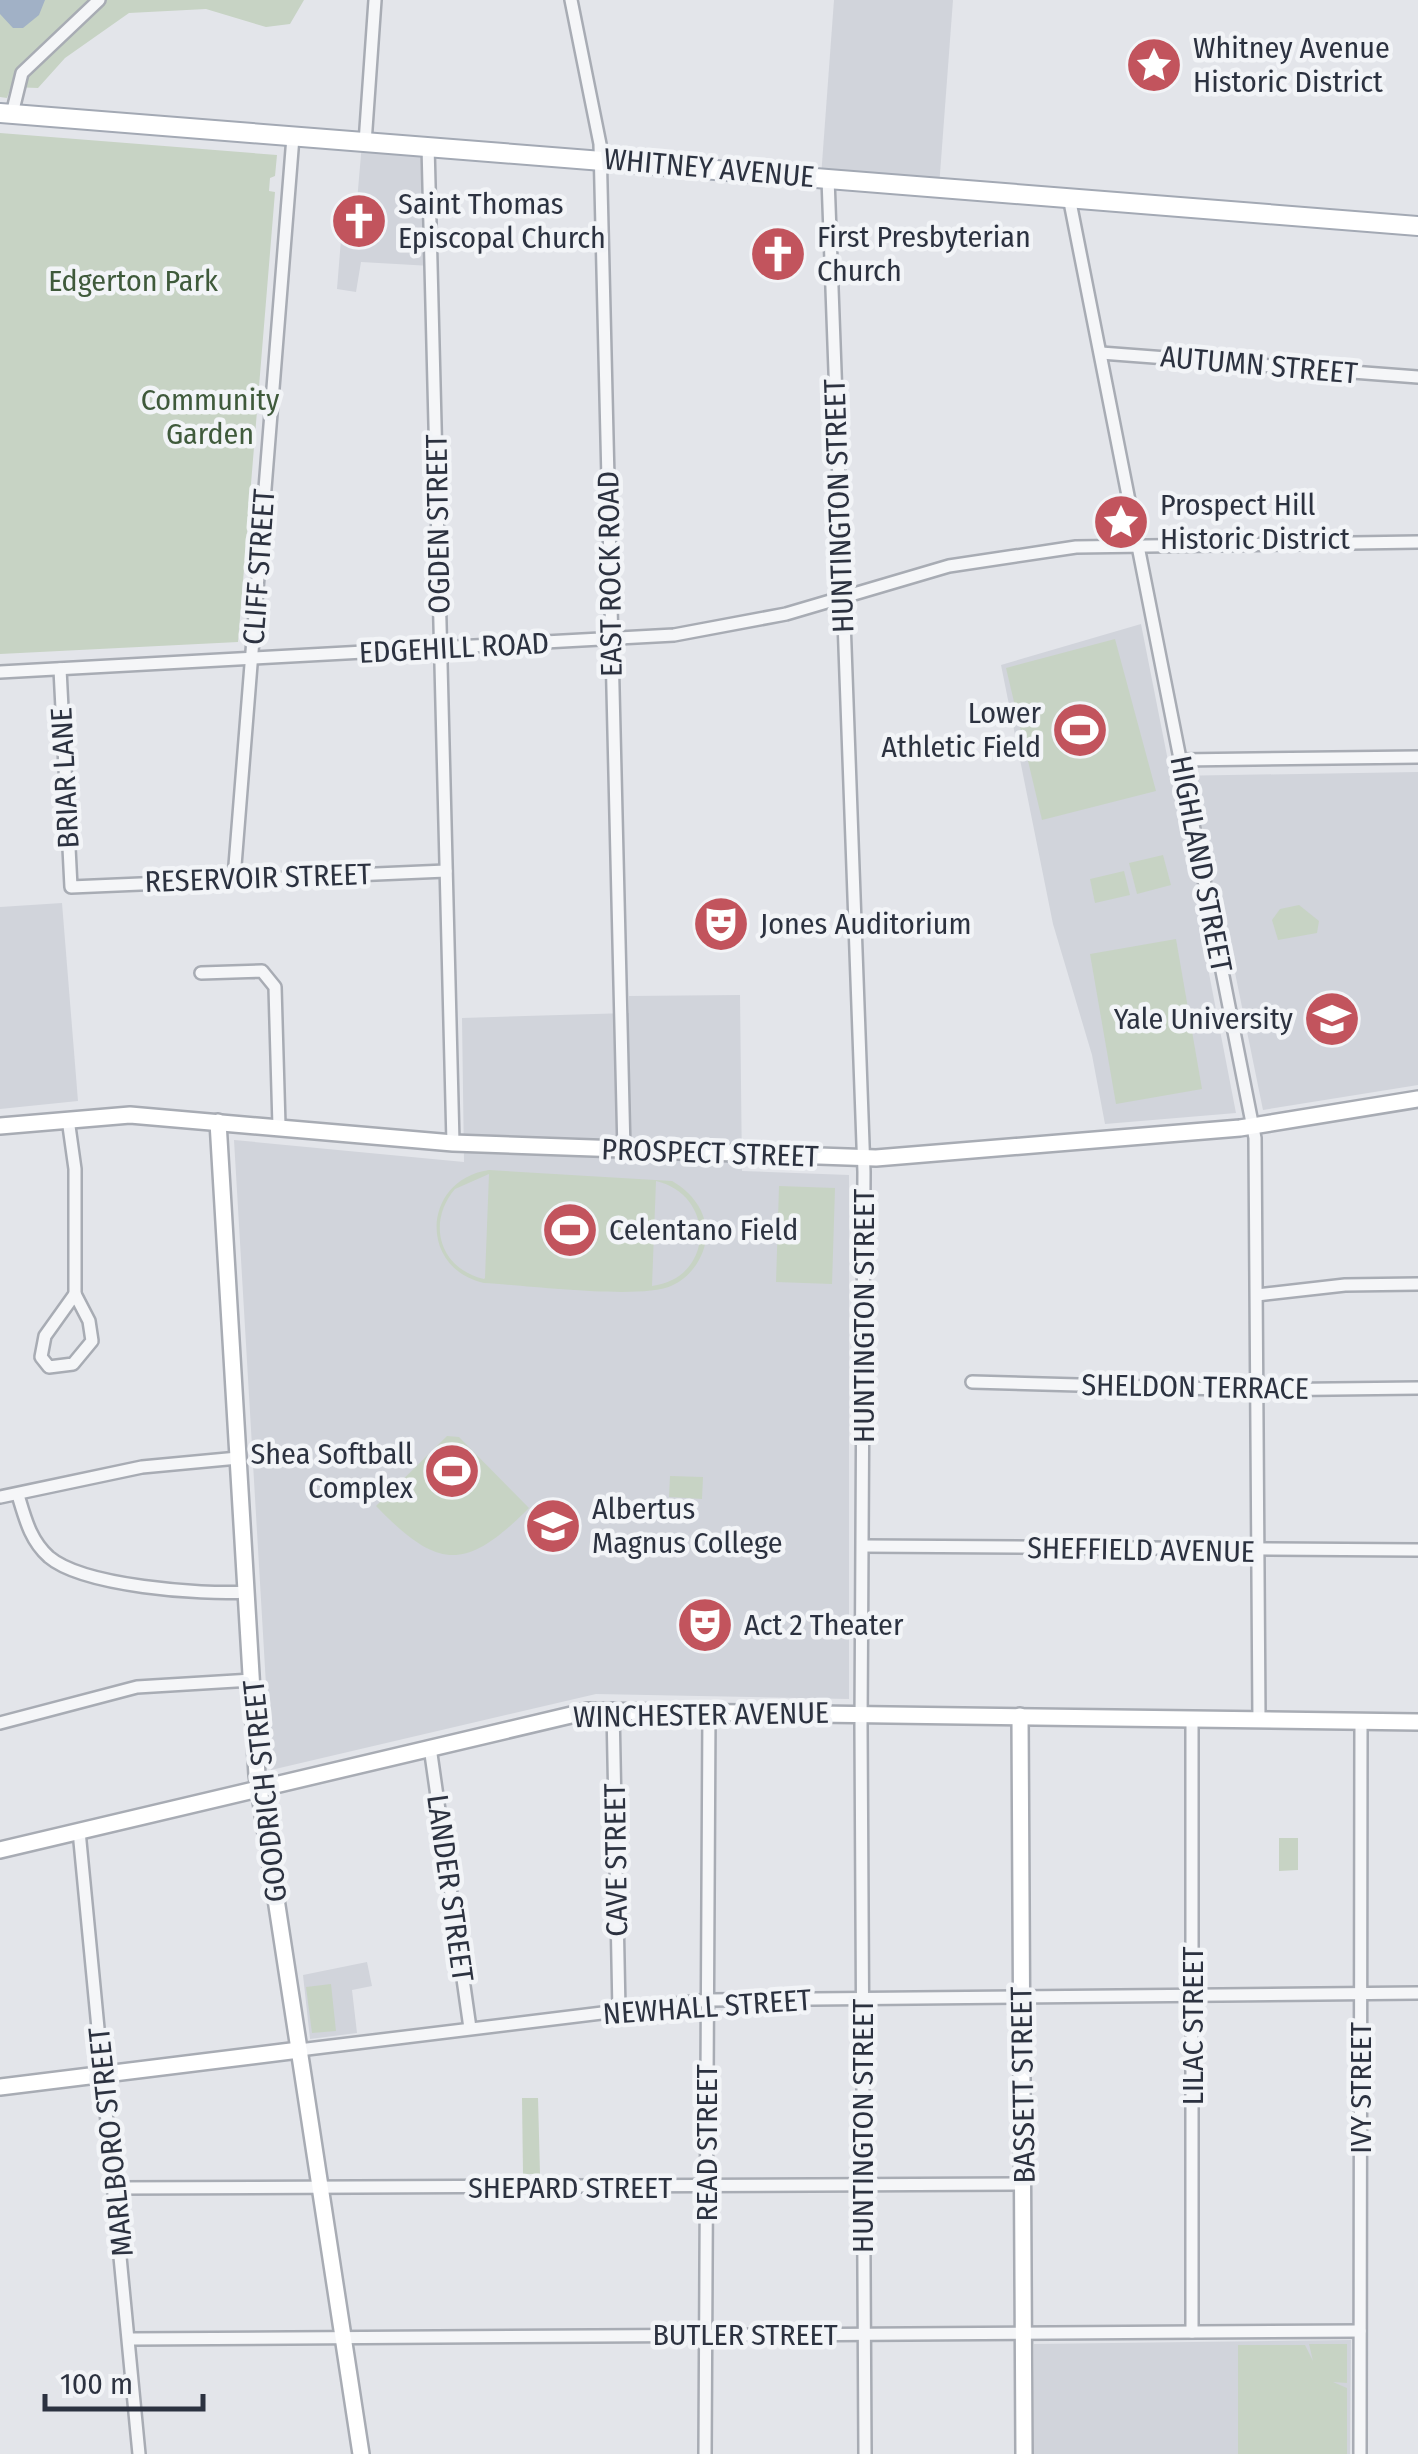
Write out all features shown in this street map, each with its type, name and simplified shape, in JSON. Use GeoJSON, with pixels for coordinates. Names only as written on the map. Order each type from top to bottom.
{"type":"FeatureCollection","features":[{"type":"Feature","properties":{"kind":"main road","name":"WHITNEY AVENUE"},"geometry":{"type":"LineString","coordinates":[[6,113],[1418,226]]}},
{"type":"Feature","properties":{"kind":"main road","name":"PROSPECT STREET"},"geometry":{"type":"LineString","coordinates":[[0,1126],[130,1115],[453,1144],[863,1158],[1252,1125],[1418,1099]]}},
{"type":"Feature","properties":{"kind":"main road","name":"GOODRICH STREET"},"geometry":{"type":"LineString","coordinates":[[218,1122],[259,1788],[361,2454]]}},
{"type":"Feature","properties":{"kind":"main road","name":"WINCHESTER AVENUE"},"geometry":{"type":"LineString","coordinates":[[0,1850],[565,1715],[613,1709],[1418,1722]]}},
{"type":"Feature","properties":{"kind":"main road","name":"BASSETT STREET"},"geometry":{"type":"LineString","coordinates":[[1020,1716],[1024,2454]]}},
{"type":"Feature","properties":{"kind":"main road","name":"NEWHALL STREET"},"geometry":{"type":"LineString","coordinates":[[0,2088],[299,2050]]}},
{"type":"Feature","properties":{"kind":"street"},"geometry":{"type":"LineString","coordinates":[[6,113],[22,73],[99,0]]}},
{"type":"Feature","properties":{"kind":"street"},"geometry":{"type":"LineString","coordinates":[[365,143],[375,0]]}},
{"type":"Feature","properties":{"kind":"street","name":"EAST ROCK ROAD"},"geometry":{"type":"LineString","coordinates":[[571,0],[601,158],[624,1150]]}},
{"type":"Feature","properties":{"kind":"street","name":"CLIFF STREET"},"geometry":{"type":"LineString","coordinates":[[234,878],[293,137]]}},
{"type":"Feature","properties":{"kind":"street","name":"OGDEN STREET"},"geometry":{"type":"LineString","coordinates":[[428,146],[453,1144]]}},
{"type":"Feature","properties":{"kind":"street","name":"HUNTINGTON STREET"},"geometry":{"type":"LineString","coordinates":[[828,178],[863,1158],[865,2454]]}},
{"type":"Feature","properties":{"kind":"street","name":"HIGHLAND STREET"},"geometry":{"type":"LineString","coordinates":[[1069,197],[1252,1125],[1259,1720]]}},
{"type":"Feature","properties":{"kind":"street","name":"AUTUMN STREET"},"geometry":{"type":"LineString","coordinates":[[1101,353],[1418,377]]}},
{"type":"Feature","properties":{"kind":"street","name":"EDGEHILL ROAD"},"geometry":{"type":"LineString","coordinates":[[0,672],[612,640],[736,626],[988,558],[1138,545],[1418,542]]}},
{"type":"Feature","properties":{"kind":"street","name":"BRIAR LANE"},"geometry":{"type":"LineString","coordinates":[[60,669],[71,887]]}},
{"type":"Feature","properties":{"kind":"street"},"geometry":{"type":"LineString","coordinates":[[1181,760],[1418,757]]}},
{"type":"Feature","properties":{"kind":"street","name":"RESERVOIR STREET"},"geometry":{"type":"LineString","coordinates":[[71,887],[446,871]]}},
{"type":"Feature","properties":{"kind":"street"},"geometry":{"type":"LineString","coordinates":[[202,973],[262,971],[275,987],[279,1126]]}},
{"type":"Feature","properties":{"kind":"street"},"geometry":{"type":"LineString","coordinates":[[68,1120],[75,1169],[74,1294],[92,1328],[90,1348],[74,1364],[49,1367],[41,1356],[42,1342],[74,1294]]}},
{"type":"Feature","properties":{"kind":"street"},"geometry":{"type":"LineString","coordinates":[[1257,1296],[1345,1286],[1418,1284]]}},
{"type":"Feature","properties":{"kind":"street","name":"SHELDON TERRACE"},"geometry":{"type":"LineString","coordinates":[[972,1382],[1257,1390],[1418,1388]]}},
{"type":"Feature","properties":{"kind":"street"},"geometry":{"type":"LineString","coordinates":[[0,1497],[142,1467],[238,1458]]}},
{"type":"Feature","properties":{"kind":"street"},"geometry":{"type":"LineString","coordinates":[[18,1495],[36,1541],[48,1556],[71,1569],[114,1580],[246,1592]]}},
{"type":"Feature","properties":{"kind":"street","name":"SHEFFIELD AVENUE"},"geometry":{"type":"LineString","coordinates":[[863,1546],[1258,1552],[1418,1550]]}},
{"type":"Feature","properties":{"kind":"street"},"geometry":{"type":"LineString","coordinates":[[0,1722],[137,1687],[252,1680]]}},
{"type":"Feature","properties":{"kind":"street","name":"CAVE STREET"},"geometry":{"type":"LineString","coordinates":[[613,1709],[619,2012]]}},
{"type":"Feature","properties":{"kind":"street","name":"READ STREET"},"geometry":{"type":"LineString","coordinates":[[705,2454],[709,1711]]}},
{"type":"Feature","properties":{"kind":"street","name":"LILAC STREET"},"geometry":{"type":"LineString","coordinates":[[1192,1719],[1192,2332]]}},
{"type":"Feature","properties":{"kind":"street","name":"IVY STREET"},"geometry":{"type":"LineString","coordinates":[[1360,2454],[1361,1721]]}},
{"type":"Feature","properties":{"kind":"street","name":"LANDER STREET"},"geometry":{"type":"LineString","coordinates":[[430,1747],[470,2028]]}},
{"type":"Feature","properties":{"kind":"street","name":"MARLBORO STREET"},"geometry":{"type":"LineString","coordinates":[[79,1831],[139,2454]]}},
{"type":"Feature","properties":{"kind":"street","name":"NEWHALL STREET"},"geometry":{"type":"LineString","coordinates":[[299,2050],[708,2000],[1418,1993]]}},
{"type":"Feature","properties":{"kind":"street","name":"SHEPARD STREET"},"geometry":{"type":"LineString","coordinates":[[116,2188],[1024,2184]]}},
{"type":"Feature","properties":{"kind":"street","name":"BUTLER STREET"},"geometry":{"type":"LineString","coordinates":[[130,2340],[1360,2332]]}},
{"type":"Feature","properties":{"kind":"shaded area"},"geometry":{"type":"Polygon","coordinates":[[[834,0],[953,0],[939,187],[821,177],[834,0]]]}},
{"type":"Feature","properties":{"kind":"shaded area"},"geometry":{"type":"Polygon","coordinates":[[[362,143],[428,145],[431,266],[361,262],[356,292],[337,289],[342,227],[356,213],[362,143]]]}},
{"type":"Feature","properties":{"kind":"shaded area"},"geometry":{"type":"Polygon","coordinates":[[[1141,624],[1171,776],[1418,772],[1418,1085],[1263,1110],[1231,953],[1206,958],[1236,1113],[1105,1124],[1092,1055],[1053,924],[1001,665],[1141,624]]]}},
{"type":"Feature","properties":{"kind":"shaded area"},"geometry":{"type":"Polygon","coordinates":[[[62,903],[78,1101],[0,1109],[0,907],[62,903]]]}},
{"type":"Feature","properties":{"kind":"shaded area","name":"Albertus Magnus College"},"geometry":{"type":"Polygon","coordinates":[[[740,995],[742,1171],[849,1175],[849,1699],[596,1694],[271,1770],[234,1140],[464,1162],[462,1018],[629,1013],[629,996],[740,995]]]}},
{"type":"Feature","properties":{"kind":"shaded area"},"geometry":{"type":"Polygon","coordinates":[[[367,1962],[372,1986],[352,1990],[357,2033],[310,2039],[303,1975],[367,1962]]]}},
{"type":"Feature","properties":{"kind":"shaded area"},"geometry":{"type":"Polygon","coordinates":[[[1351,2340],[1350,2454],[1034,2454],[1034,2344],[1351,2340]]]}},
{"type":"Feature","properties":{"kind":"green space"},"geometry":{"type":"Polygon","coordinates":[[[0,0],[304,0],[290,24],[266,27],[206,9],[129,13],[65,58],[38,88],[11,87],[7,98],[0,97],[0,0]]]}},
{"type":"Feature","properties":{"kind":"green space","name":"Edgerton Park"},"geometry":{"type":"Polygon","coordinates":[[[0,133],[277,155],[275,176],[270,178],[269,191],[275,192],[238,642],[0,654],[0,133]]]}},
{"type":"Feature","properties":{"kind":"green space","name":"Lower Athletic Field"},"geometry":{"type":"Polygon","coordinates":[[[1115,639],[1156,791],[1042,820],[1006,668],[1115,639]]]}},
{"type":"Feature","properties":{"kind":"green space"},"geometry":{"type":"Polygon","coordinates":[[[1163,855],[1171,885],[1137,894],[1129,863],[1163,855]]]}},
{"type":"Feature","properties":{"kind":"green space"},"geometry":{"type":"Polygon","coordinates":[[[1124,871],[1130,895],[1095,903],[1090,879],[1124,871]]]}},
{"type":"Feature","properties":{"kind":"green space"},"geometry":{"type":"Polygon","coordinates":[[[1299,905],[1319,921],[1317,933],[1278,940],[1272,920],[1280,909],[1299,905]]]}},
{"type":"Feature","properties":{"kind":"green space"},"geometry":{"type":"Polygon","coordinates":[[[1176,939],[1202,1089],[1116,1104],[1090,954],[1176,939]]]}},
{"type":"Feature","properties":{"kind":"green space","name":"Celentano Field"},"geometry":{"type":"Polygon","coordinates":[[[489,1170],[672,1181],[693,1198],[702,1212],[705,1245],[684,1278],[656,1290],[609,1292],[484,1283],[463,1274],[448,1260],[439,1243],[441,1206],[451,1190],[467,1177],[489,1170]],[[489,1174],[455,1189],[446,1202],[440,1230],[442,1243],[457,1266],[484,1279],[485,1278],[489,1174]],[[656,1181],[652,1286],[673,1280],[688,1268],[697,1253],[700,1236],[698,1218],[690,1202],[676,1189],[656,1181]]]}},
{"type":"Feature","properties":{"kind":"green space"},"geometry":{"type":"Polygon","coordinates":[[[779,1186],[835,1188],[832,1284],[776,1282],[779,1186]]]}},
{"type":"Feature","properties":{"kind":"green space","name":"Shea Softball Complex"},"geometry":{"type":"Polygon","coordinates":[[[447,1436],[459,1437],[529,1508],[487,1544],[452,1555],[435,1552],[417,1542],[376,1506],[447,1436]]]}},
{"type":"Feature","properties":{"kind":"green space"},"geometry":{"type":"Polygon","coordinates":[[[670,1476],[703,1477],[702,1499],[669,1497],[670,1476]]]}},
{"type":"Feature","properties":{"kind":"green space"},"geometry":{"type":"Polygon","coordinates":[[[1279,1838],[1298,1838],[1298,1870],[1279,1871],[1279,1838]]]}},
{"type":"Feature","properties":{"kind":"green space"},"geometry":{"type":"Polygon","coordinates":[[[331,1984],[336,2031],[312,2033],[306,1987],[331,1984]]]}},
{"type":"Feature","properties":{"kind":"green space"},"geometry":{"type":"Polygon","coordinates":[[[522,2098],[538,2098],[540,2174],[523,2174],[522,2098]]]}},
{"type":"Feature","properties":{"kind":"green space"},"geometry":{"type":"Polygon","coordinates":[[[1309,2344],[1347,2344],[1347,2383],[1333,2382],[1347,2388],[1347,2454],[1238,2454],[1238,2345],[1305,2345],[1313,2361],[1309,2344]]]}},
{"type":"Feature","properties":{"kind":"water"},"geometry":{"type":"Polygon","coordinates":[[[0,0],[45,0],[39,15],[23,28],[13,28],[0,14],[0,0]]]}},
{"type":"Feature","properties":{"kind":"place","name":"Whitney Avenue Historic District"},"geometry":{"type":"Point","coordinates":[1154,65]}},
{"type":"Feature","properties":{"kind":"place","name":"Saint Thomas Episcopal Church"},"geometry":{"type":"Point","coordinates":[359,221]}},
{"type":"Feature","properties":{"kind":"place","name":"First Presbyterian Church"},"geometry":{"type":"Point","coordinates":[778,254]}},
{"type":"Feature","properties":{"kind":"place","name":"Prospect Hill Historic District"},"geometry":{"type":"Point","coordinates":[1121,522]}},
{"type":"Feature","properties":{"kind":"place","name":"Lower Athletic Field"},"geometry":{"type":"Point","coordinates":[1080,730]}},
{"type":"Feature","properties":{"kind":"place","name":"Jones Auditorium"},"geometry":{"type":"Point","coordinates":[721,924]}},
{"type":"Feature","properties":{"kind":"place","name":"Yale University"},"geometry":{"type":"Point","coordinates":[1332,1019]}},
{"type":"Feature","properties":{"kind":"place","name":"Celentano Field"},"geometry":{"type":"Point","coordinates":[570,1230]}},
{"type":"Feature","properties":{"kind":"place","name":"Shea Softball Complex"},"geometry":{"type":"Point","coordinates":[452,1471]}},
{"type":"Feature","properties":{"kind":"place","name":"Albertus Magnus College"},"geometry":{"type":"Point","coordinates":[553,1526]}},
{"type":"Feature","properties":{"kind":"place","name":"Act 2 Theater"},"geometry":{"type":"Point","coordinates":[705,1625]}},
{"type":"Feature","properties":{"kind":"park label","name":"Community Garden"},"geometry":{"type":"Point","coordinates":[210,417]}}]}
